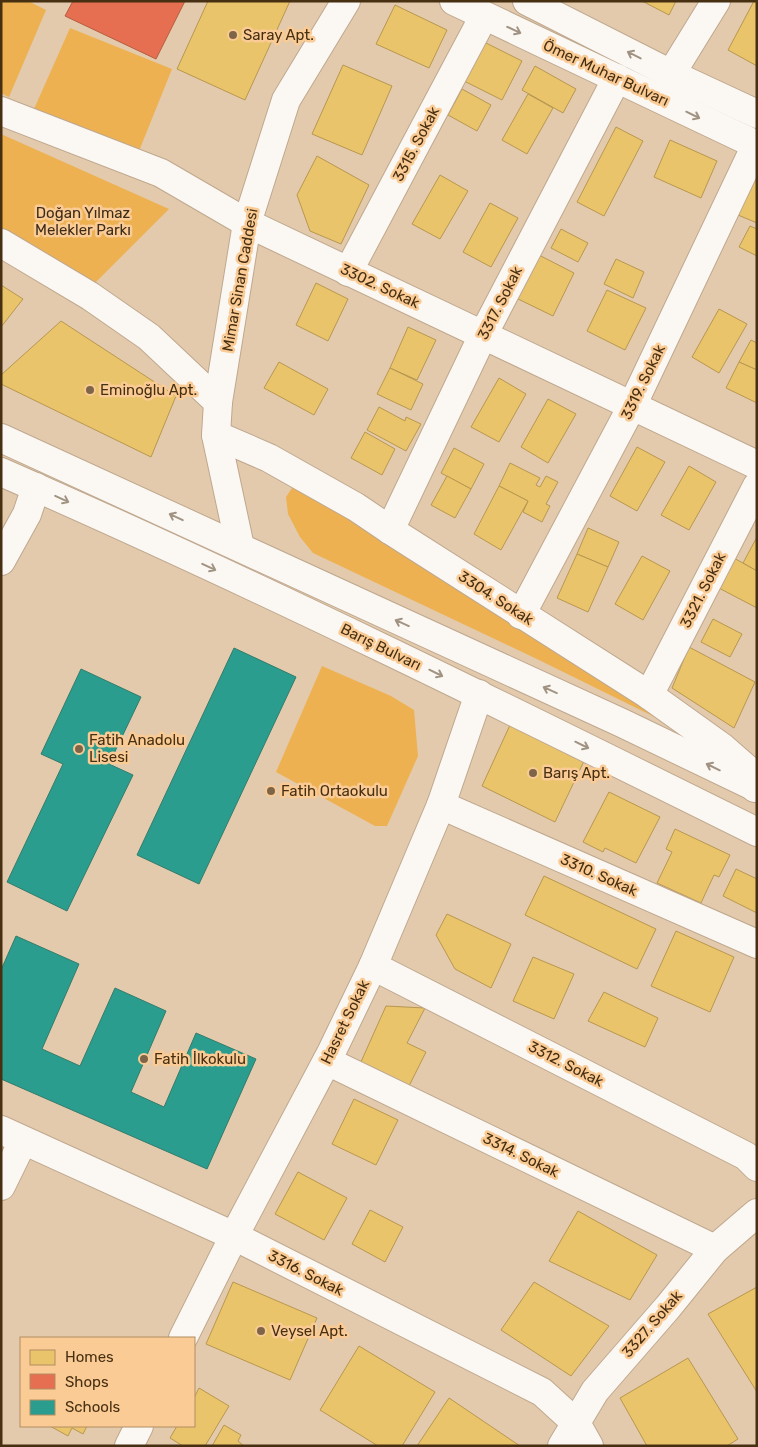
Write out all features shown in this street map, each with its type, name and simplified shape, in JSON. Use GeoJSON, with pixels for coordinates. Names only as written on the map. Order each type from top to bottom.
{"type":"FeatureCollection","features":[{"type":"Feature","properties":{"kind":"street","name":"Mimar Sinan Caddesi"},"geometry":{"type":"LineString","coordinates":[[240,547],[216,435],[218,402],[247,223],[286,100],[346,1]]}},
{"type":"Feature","properties":{"kind":"street","name":"Ömer Muhar Bulvarı"},"geometry":{"type":"LineString","coordinates":[[454,1],[756,145]]}},
{"type":"Feature","properties":{"kind":"street","name":"Ömer Muhar Bulvarı"},"geometry":{"type":"LineString","coordinates":[[527,1],[671,74],[757,114]]}},
{"type":"Feature","properties":{"kind":"street"},"geometry":{"type":"LineString","coordinates":[[671,74],[716,1]]}},
{"type":"Feature","properties":{"kind":"street","name":"3315. Sokak"},"geometry":{"type":"LineString","coordinates":[[348,272],[484,16]]}},
{"type":"Feature","properties":{"kind":"street","name":"3317. Sokak"},"geometry":{"type":"LineString","coordinates":[[390,530],[483,334],[617,78]]}},
{"type":"Feature","properties":{"kind":"street","name":"3302. Sokak"},"geometry":{"type":"LineString","coordinates":[[1,111],[161,173],[247,223],[757,465]]}},
{"type":"Feature","properties":{"kind":"street","name":"3319. Sokak"},"geometry":{"type":"LineString","coordinates":[[521,615],[632,406],[756,145]]}},
{"type":"Feature","properties":{"kind":"street"},"geometry":{"type":"LineString","coordinates":[[1,243],[90,296],[149,336],[218,402]]}},
{"type":"Feature","properties":{"kind":"street","name":"3304. Sokak"},"geometry":{"type":"LineString","coordinates":[[216,435],[269,458],[356,506],[521,615],[649,695],[724,748],[747,769],[756,788]]}},
{"type":"Feature","properties":{"kind":"street","name":"Barış Bulvarı"},"geometry":{"type":"LineString","coordinates":[[1,438],[622,723],[756,788]]}},
{"type":"Feature","properties":{"kind":"street","name":"Barış Bulvarı"},"geometry":{"type":"LineString","coordinates":[[1,472],[320,618],[480,694],[757,832]]}},
{"type":"Feature","properties":{"kind":"street","name":"3321. Sokak"},"geometry":{"type":"LineString","coordinates":[[649,695],[757,486]]}},
{"type":"Feature","properties":{"kind":"street"},"geometry":{"type":"LineString","coordinates":[[1,561],[27,514],[36,487]]}},
{"type":"Feature","properties":{"kind":"street","name":"Hasret Sokak"},"geometry":{"type":"LineString","coordinates":[[184,1337],[234,1236],[327,1061],[373,966],[441,806],[480,694]]}},
{"type":"Feature","properties":{"kind":"street","name":"3310. Sokak"},"geometry":{"type":"LineString","coordinates":[[441,806],[757,944]]}},
{"type":"Feature","properties":{"kind":"street","name":"3312. Sokak"},"geometry":{"type":"LineString","coordinates":[[373,966],[746,1156],[757,1167]]}},
{"type":"Feature","properties":{"kind":"street","name":"3314. Sokak"},"geometry":{"type":"LineString","coordinates":[[327,1061],[715,1249]]}},
{"type":"Feature","properties":{"kind":"street"},"geometry":{"type":"LineString","coordinates":[[1,1186],[12,1136]]}},
{"type":"Feature","properties":{"kind":"street","name":"3316. Sokak"},"geometry":{"type":"LineString","coordinates":[[12,1136],[234,1236],[542,1392],[576,1438]]}},
{"type":"Feature","properties":{"kind":"street","name":"3327. Sokak"},"geometry":{"type":"LineString","coordinates":[[576,1438],[595,1391],[668,1307],[715,1249],[757,1213]]}},
{"type":"Feature","properties":{"kind":"street"},"geometry":{"type":"LineString","coordinates":[[129,1446],[138,1427]]}},
{"type":"Feature","properties":{"kind":"green space"},"geometry":{"type":"Polygon","coordinates":[[[1,1],[28,1],[46,10],[9,97],[1,93],[1,1]]]}},
{"type":"Feature","properties":{"kind":"green space"},"geometry":{"type":"Polygon","coordinates":[[[70,28],[172,69],[137,156],[34,109],[70,28]]]}},
{"type":"Feature","properties":{"kind":"green space","name":"Doğan Yılmaz Melekler Parkı"},"geometry":{"type":"Polygon","coordinates":[[[1,134],[169,209],[95,283],[1,230],[1,134]]]}},
{"type":"Feature","properties":{"kind":"green space"},"geometry":{"type":"Polygon","coordinates":[[[294,485],[310,493],[679,729],[313,553],[300,537],[288,514],[286,497],[294,485]]]}},
{"type":"Feature","properties":{"kind":"green space"},"geometry":{"type":"Polygon","coordinates":[[[322,666],[391,696],[414,710],[418,756],[387,826],[375,826],[276,772],[322,666]]]}},
{"type":"Feature","properties":{"kind":"building: Homes","name":"Saray Apt."},"geometry":{"type":"Polygon","coordinates":[[[208,1],[290,1],[245,100],[177,69],[208,1]]]}},
{"type":"Feature","properties":{"kind":"building: Homes"},"geometry":{"type":"Polygon","coordinates":[[[642,1],[676,1],[669,15],[642,1]]]}},
{"type":"Feature","properties":{"kind":"building: Homes"},"geometry":{"type":"Polygon","coordinates":[[[754,1],[757,1],[757,66],[728,50],[754,1]]]}},
{"type":"Feature","properties":{"kind":"building: Homes"},"geometry":{"type":"Polygon","coordinates":[[[395,5],[447,30],[429,68],[376,44],[395,5]]]}},
{"type":"Feature","properties":{"kind":"building: Homes"},"geometry":{"type":"Polygon","coordinates":[[[480,40],[522,61],[502,100],[460,79],[480,40]]]}},
{"type":"Feature","properties":{"kind":"building: Homes"},"geometry":{"type":"Polygon","coordinates":[[[343,65],[392,86],[362,155],[312,134],[343,65]]]}},
{"type":"Feature","properties":{"kind":"building: Homes"},"geometry":{"type":"Polygon","coordinates":[[[535,66],[576,89],[563,113],[522,90],[535,66]]]}},
{"type":"Feature","properties":{"kind":"building: Homes"},"geometry":{"type":"Polygon","coordinates":[[[462,89],[491,105],[477,131],[448,115],[462,89]]]}},
{"type":"Feature","properties":{"kind":"building: Homes"},"geometry":{"type":"Polygon","coordinates":[[[528,94],[553,108],[527,154],[502,140],[528,94]]]}},
{"type":"Feature","properties":{"kind":"building: Homes"},"geometry":{"type":"Polygon","coordinates":[[[616,127],[643,141],[604,216],[577,202],[616,127]]]}},
{"type":"Feature","properties":{"kind":"building: Homes"},"geometry":{"type":"Polygon","coordinates":[[[670,140],[717,161],[701,198],[654,177],[670,140]]]}},
{"type":"Feature","properties":{"kind":"building: Homes"},"geometry":{"type":"Polygon","coordinates":[[[317,156],[369,185],[341,244],[310,231],[297,195],[317,156]]]}},
{"type":"Feature","properties":{"kind":"building: Homes"},"geometry":{"type":"Polygon","coordinates":[[[757,174],[757,223],[738,215],[757,174]]]}},
{"type":"Feature","properties":{"kind":"building: Homes"},"geometry":{"type":"Polygon","coordinates":[[[440,175],[468,191],[440,239],[412,224],[440,175]]]}},
{"type":"Feature","properties":{"kind":"building: Homes"},"geometry":{"type":"Polygon","coordinates":[[[490,203],[518,218],[491,267],[463,252],[490,203]]]}},
{"type":"Feature","properties":{"kind":"building: Homes"},"geometry":{"type":"Polygon","coordinates":[[[750,226],[757,229],[757,256],[739,247],[750,226]]]}},
{"type":"Feature","properties":{"kind":"building: Homes"},"geometry":{"type":"Polygon","coordinates":[[[561,229],[588,243],[578,262],[551,248],[561,229]]]}},
{"type":"Feature","properties":{"kind":"building: Homes"},"geometry":{"type":"Polygon","coordinates":[[[535,253],[574,273],[553,316],[514,297],[535,253]]]}},
{"type":"Feature","properties":{"kind":"building: Homes"},"geometry":{"type":"Polygon","coordinates":[[[616,259],[644,272],[633,298],[604,284],[616,259]]]}},
{"type":"Feature","properties":{"kind":"building: Homes"},"geometry":{"type":"Polygon","coordinates":[[[316,283],[348,299],[328,341],[296,325],[316,283]]]}},
{"type":"Feature","properties":{"kind":"building: Homes"},"geometry":{"type":"Polygon","coordinates":[[[1,285],[23,299],[1,327],[1,285]]]}},
{"type":"Feature","properties":{"kind":"building: Homes"},"geometry":{"type":"Polygon","coordinates":[[[607,290],[646,308],[625,350],[587,331],[607,290]]]}},
{"type":"Feature","properties":{"kind":"building: Homes"},"geometry":{"type":"Polygon","coordinates":[[[719,309],[747,324],[719,373],[692,357],[719,309]]]}},
{"type":"Feature","properties":{"kind":"building: Homes","name":"Eminoğlu Apt."},"geometry":{"type":"Polygon","coordinates":[[[61,321],[176,396],[151,457],[1,384],[1,375],[61,321]]]}},
{"type":"Feature","properties":{"kind":"building: Homes"},"geometry":{"type":"Polygon","coordinates":[[[408,327],[436,340],[417,380],[390,368],[408,327]]]}},
{"type":"Feature","properties":{"kind":"building: Homes"},"geometry":{"type":"Polygon","coordinates":[[[751,340],[757,343],[757,370],[739,362],[751,340]]]}},
{"type":"Feature","properties":{"kind":"building: Homes"},"geometry":{"type":"Polygon","coordinates":[[[279,362],[328,389],[314,415],[264,388],[279,362]]]}},
{"type":"Feature","properties":{"kind":"building: Homes"},"geometry":{"type":"Polygon","coordinates":[[[739,362],[757,370],[757,403],[726,388],[739,362]]]}},
{"type":"Feature","properties":{"kind":"building: Homes"},"geometry":{"type":"Polygon","coordinates":[[[390,368],[423,384],[411,410],[377,394],[390,368]]]}},
{"type":"Feature","properties":{"kind":"building: Homes"},"geometry":{"type":"Polygon","coordinates":[[[499,378],[526,394],[499,442],[471,427],[499,378]]]}},
{"type":"Feature","properties":{"kind":"building: Homes"},"geometry":{"type":"Polygon","coordinates":[[[548,399],[576,414],[548,463],[521,447],[548,399]]]}},
{"type":"Feature","properties":{"kind":"building: Homes"},"geometry":{"type":"Polygon","coordinates":[[[379,407],[405,421],[406,417],[421,424],[406,451],[367,430],[379,407]]]}},
{"type":"Feature","properties":{"kind":"building: Homes"},"geometry":{"type":"Polygon","coordinates":[[[365,432],[395,449],[382,475],[351,458],[365,432]]]}},
{"type":"Feature","properties":{"kind":"building: Homes"},"geometry":{"type":"Polygon","coordinates":[[[637,447],[665,462],[637,511],[610,496],[637,447]]]}},
{"type":"Feature","properties":{"kind":"building: Homes"},"geometry":{"type":"Polygon","coordinates":[[[454,448],[484,464],[471,489],[441,473],[454,448]]]}},
{"type":"Feature","properties":{"kind":"building: Homes"},"geometry":{"type":"Polygon","coordinates":[[[510,463],[540,478],[536,485],[540,487],[546,476],[558,482],[546,504],[550,506],[542,522],[523,512],[528,501],[499,486],[510,463]]]}},
{"type":"Feature","properties":{"kind":"building: Homes"},"geometry":{"type":"Polygon","coordinates":[[[689,466],[716,482],[689,530],[661,515],[689,466]]]}},
{"type":"Feature","properties":{"kind":"building: Homes"},"geometry":{"type":"Polygon","coordinates":[[[447,476],[471,489],[455,518],[431,505],[447,476]]]}},
{"type":"Feature","properties":{"kind":"building: Homes"},"geometry":{"type":"Polygon","coordinates":[[[499,486],[528,501],[501,550],[474,534],[499,486]]]}},
{"type":"Feature","properties":{"kind":"building: Homes"},"geometry":{"type":"Polygon","coordinates":[[[588,528],[619,542],[608,567],[577,554],[588,528]]]}},
{"type":"Feature","properties":{"kind":"building: Homes"},"geometry":{"type":"Polygon","coordinates":[[[757,537],[757,571],[743,563],[757,537]]]}},
{"type":"Feature","properties":{"kind":"building: Homes"},"geometry":{"type":"Polygon","coordinates":[[[577,554],[608,567],[588,612],[557,598],[577,554]]]}},
{"type":"Feature","properties":{"kind":"building: Homes"},"geometry":{"type":"Polygon","coordinates":[[[642,556],[670,571],[643,620],[615,604],[642,556]]]}},
{"type":"Feature","properties":{"kind":"building: Homes"},"geometry":{"type":"Polygon","coordinates":[[[732,557],[757,571],[757,608],[715,586],[732,557]]]}},
{"type":"Feature","properties":{"kind":"building: Homes"},"geometry":{"type":"Polygon","coordinates":[[[713,619],[742,634],[730,657],[701,642],[713,619]]]}},
{"type":"Feature","properties":{"kind":"building: Homes"},"geometry":{"type":"Polygon","coordinates":[[[689,647],[755,682],[734,728],[672,688],[689,647]]]}},
{"type":"Feature","properties":{"kind":"building: Homes","name":"Barış Apt."},"geometry":{"type":"Polygon","coordinates":[[[510,725],[584,761],[555,822],[482,786],[510,725]]]}},
{"type":"Feature","properties":{"kind":"building: Homes"},"geometry":{"type":"Polygon","coordinates":[[[609,792],[660,817],[636,863],[605,848],[603,852],[583,842],[609,792]]]}},
{"type":"Feature","properties":{"kind":"building: Homes"},"geometry":{"type":"Polygon","coordinates":[[[675,829],[730,855],[719,877],[714,875],[701,903],[657,883],[672,852],[666,849],[675,829]]]}},
{"type":"Feature","properties":{"kind":"building: Homes"},"geometry":{"type":"Polygon","coordinates":[[[736,869],[757,879],[757,913],[723,896],[736,869]]]}},
{"type":"Feature","properties":{"kind":"building: Homes"},"geometry":{"type":"Polygon","coordinates":[[[544,876],[656,929],[637,969],[525,915],[544,876]]]}},
{"type":"Feature","properties":{"kind":"building: Homes"},"geometry":{"type":"Polygon","coordinates":[[[447,914],[511,944],[491,988],[455,969],[436,935],[447,914]]]}},
{"type":"Feature","properties":{"kind":"building: Homes"},"geometry":{"type":"Polygon","coordinates":[[[676,931],[734,957],[710,1012],[651,986],[676,931]]]}},
{"type":"Feature","properties":{"kind":"building: Homes"},"geometry":{"type":"Polygon","coordinates":[[[533,957],[574,974],[554,1019],[513,1001],[533,957]]]}},
{"type":"Feature","properties":{"kind":"building: Homes"},"geometry":{"type":"Polygon","coordinates":[[[604,992],[658,1018],[645,1047],[588,1021],[604,992]]]}},
{"type":"Feature","properties":{"kind":"building: Homes"},"geometry":{"type":"Polygon","coordinates":[[[386,1006],[425,1008],[407,1043],[426,1052],[407,1090],[360,1064],[386,1006]]]}},
{"type":"Feature","properties":{"kind":"building: Homes"},"geometry":{"type":"Polygon","coordinates":[[[354,1099],[398,1120],[376,1165],[332,1144],[354,1099]]]}},
{"type":"Feature","properties":{"kind":"building: Homes"},"geometry":{"type":"Polygon","coordinates":[[[298,1172],[347,1198],[324,1240],[275,1214],[298,1172]]]}},
{"type":"Feature","properties":{"kind":"building: Homes"},"geometry":{"type":"Polygon","coordinates":[[[370,1210],[403,1227],[385,1262],[352,1244],[370,1210]]]}},
{"type":"Feature","properties":{"kind":"building: Homes"},"geometry":{"type":"Polygon","coordinates":[[[578,1211],[657,1255],[630,1300],[549,1261],[578,1211]]]}},
{"type":"Feature","properties":{"kind":"building: Homes","name":"Veysel Apt."},"geometry":{"type":"Polygon","coordinates":[[[233,1282],[317,1318],[290,1380],[206,1344],[233,1282]]]}},
{"type":"Feature","properties":{"kind":"building: Homes"},"geometry":{"type":"Polygon","coordinates":[[[534,1282],[609,1326],[571,1376],[501,1330],[534,1282]]]}},
{"type":"Feature","properties":{"kind":"building: Homes"},"geometry":{"type":"Polygon","coordinates":[[[757,1287],[757,1392],[708,1314],[757,1287]]]}},
{"type":"Feature","properties":{"kind":"building: Homes"},"geometry":{"type":"Polygon","coordinates":[[[359,1346],[435,1392],[402,1446],[378,1446],[320,1410],[359,1346]]]}},
{"type":"Feature","properties":{"kind":"building: Homes"},"geometry":{"type":"Polygon","coordinates":[[[688,1358],[738,1439],[727,1446],[647,1446],[620,1398],[688,1358]]]}},
{"type":"Feature","properties":{"kind":"building: Homes"},"geometry":{"type":"Polygon","coordinates":[[[199,1388],[229,1406],[205,1446],[183,1446],[170,1438],[176,1427],[195,1427],[195,1396],[199,1388]]]}},
{"type":"Feature","properties":{"kind":"building: Homes"},"geometry":{"type":"Polygon","coordinates":[[[449,1398],[520,1446],[417,1446],[449,1398]]]}},
{"type":"Feature","properties":{"kind":"building: Homes"},"geometry":{"type":"Polygon","coordinates":[[[224,1425],[241,1435],[238,1441],[244,1446],[212,1446],[224,1425]]]}},
{"type":"Feature","properties":{"kind":"building: Homes"},"geometry":{"type":"Polygon","coordinates":[[[52,1427],[86,1427],[83,1434],[72,1428],[68,1436],[52,1427]]]}},
{"type":"Feature","properties":{"kind":"building: Shops"},"geometry":{"type":"Polygon","coordinates":[[[73,1],[185,1],[156,59],[65,16],[73,1]]]}},
{"type":"Feature","properties":{"kind":"building: Schools"},"geometry":{"type":"Polygon","coordinates":[[[234,648],[296,677],[199,884],[137,855],[234,648]]]}},
{"type":"Feature","properties":{"kind":"building: Schools"},"geometry":{"type":"Polygon","coordinates":[[[81,669],[141,697],[109,764],[133,775],[67,911],[7,882],[63,764],[41,754],[81,669]]]}},
{"type":"Feature","properties":{"kind":"building: Schools"},"geometry":{"type":"Polygon","coordinates":[[[16,936],[79,964],[42,1049],[80,1066],[115,988],[166,1011],[131,1092],[164,1107],[196,1033],[256,1059],[207,1169],[1,1079],[1,970],[16,936]]]}},
{"type":"Feature","properties":{"kind":"place","name":"Saray Apt."},"geometry":{"type":"Point","coordinates":[233,35]}},
{"type":"Feature","properties":{"kind":"place","name":"Eminoğlu Apt."},"geometry":{"type":"Point","coordinates":[90,390]}},
{"type":"Feature","properties":{"kind":"place","name":"Fatih Anadolu Lisesi"},"geometry":{"type":"Point","coordinates":[79,749]}},
{"type":"Feature","properties":{"kind":"place","name":"Barış Apt."},"geometry":{"type":"Point","coordinates":[533,773]}},
{"type":"Feature","properties":{"kind":"place","name":"Fatih Ortaokulu"},"geometry":{"type":"Point","coordinates":[271,791]}},
{"type":"Feature","properties":{"kind":"place","name":"Fatih İlkokulu"},"geometry":{"type":"Point","coordinates":[144,1059]}},
{"type":"Feature","properties":{"kind":"place","name":"Veysel Apt."},"geometry":{"type":"Point","coordinates":[261,1331]}}]}
